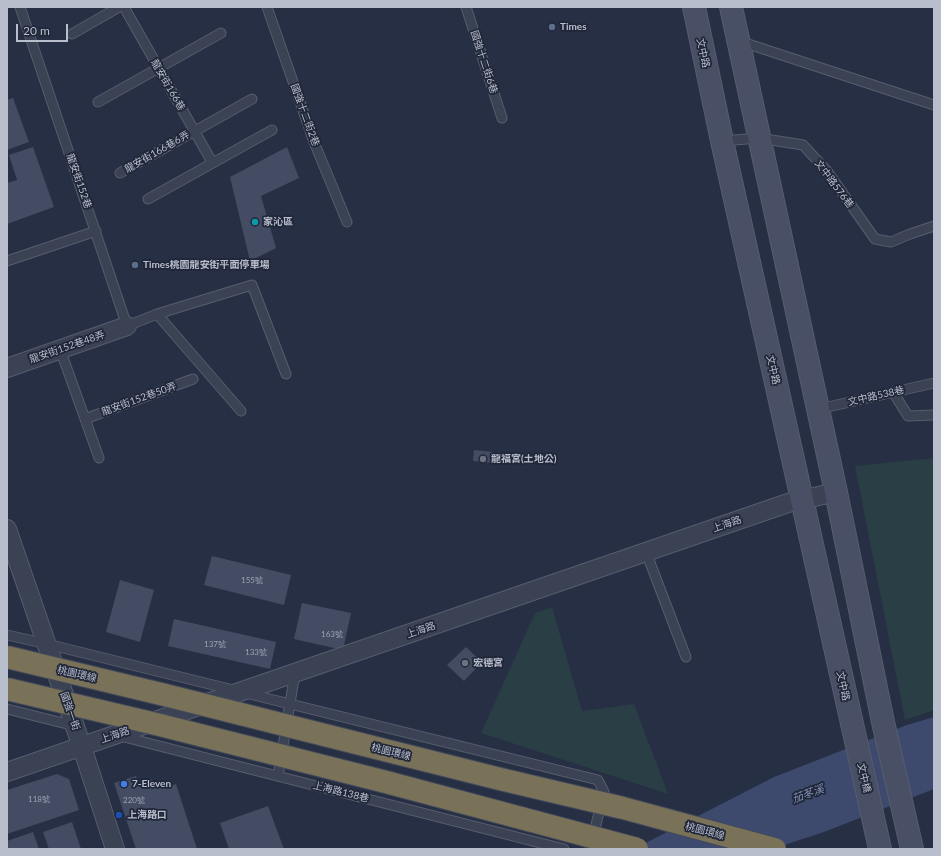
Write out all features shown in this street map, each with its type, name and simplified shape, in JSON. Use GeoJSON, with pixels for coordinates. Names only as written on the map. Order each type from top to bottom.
{"type":"FeatureCollection","features":[{"type":"Feature","properties":{"kind":"highway","name":"桃園環線"},"geometry":{"type":"LineString","coordinates":[[7,657],[623,808],[774,849]]}},
{"type":"Feature","properties":{"kind":"highway"},"geometry":{"type":"LineString","coordinates":[[7,689],[220,740],[386,782],[637,849]]}},
{"type":"Feature","properties":{"kind":"street","name":"文中路"},"geometry":{"type":"LineString","coordinates":[[694,7],[722,141],[853,732]]}},
{"type":"Feature","properties":{"kind":"street"},"geometry":{"type":"LineString","coordinates":[[731,7],[819,410],[883,722],[912,849]]}},
{"type":"Feature","properties":{"kind":"street","name":"龍安街152巷48弄"},"geometry":{"type":"LineString","coordinates":[[7,368],[127,326]]}},
{"type":"Feature","properties":{"kind":"street","name":"上海路"},"geometry":{"type":"LineString","coordinates":[[7,772],[788,503],[836,492]]}},
{"type":"Feature","properties":{"kind":"street","name":"國強一街"},"geometry":{"type":"LineString","coordinates":[[7,529],[75,726],[115,849]]}},
{"type":"Feature","properties":{"kind":"street","name":"文中橋"},"geometry":{"type":"LineString","coordinates":[[853,732],[880,849]]}},
{"type":"Feature","properties":{"kind":"street"},"geometry":{"type":"LineString","coordinates":[[864,778],[894,768]]}},
{"type":"Feature","properties":{"kind":"lane","name":"龍安街152巷"},"geometry":{"type":"LineString","coordinates":[[20,7],[127,326]]}},
{"type":"Feature","properties":{"kind":"lane"},"geometry":{"type":"LineString","coordinates":[[72,34],[119,7]]}},
{"type":"Feature","properties":{"kind":"lane","name":"龍安街166巷"},"geometry":{"type":"LineString","coordinates":[[124,7],[212,162]]}},
{"type":"Feature","properties":{"kind":"lane","name":"國強十二街2巷"},"geometry":{"type":"LineString","coordinates":[[267,7],[314,142],[347,222]]}},
{"type":"Feature","properties":{"kind":"lane","name":"國強十二街6巷"},"geometry":{"type":"LineString","coordinates":[[466,7],[502,118]]}},
{"type":"Feature","properties":{"kind":"lane"},"geometry":{"type":"LineString","coordinates":[[98,102],[220,33]]}},
{"type":"Feature","properties":{"kind":"lane"},"geometry":{"type":"LineString","coordinates":[[738,40],[934,105]]}},
{"type":"Feature","properties":{"kind":"lane","name":"龍安街166巷6弄"},"geometry":{"type":"LineString","coordinates":[[120,173],[252,99]]}},
{"type":"Feature","properties":{"kind":"lane"},"geometry":{"type":"LineString","coordinates":[[148,199],[212,162],[272,130]]}},
{"type":"Feature","properties":{"kind":"lane","name":"文中路576巷"},"geometry":{"type":"LineString","coordinates":[[722,141],[759,138],[803,145],[827,171],[875,239],[891,242],[934,226]]}},
{"type":"Feature","properties":{"kind":"lane"},"geometry":{"type":"LineString","coordinates":[[7,261],[96,230]]}},
{"type":"Feature","properties":{"kind":"lane"},"geometry":{"type":"LineString","coordinates":[[127,326],[158,314],[252,285],[286,374]]}},
{"type":"Feature","properties":{"kind":"lane"},"geometry":{"type":"LineString","coordinates":[[158,314],[241,411]]}},
{"type":"Feature","properties":{"kind":"lane"},"geometry":{"type":"LineString","coordinates":[[60,349],[99,458]]}},
{"type":"Feature","properties":{"kind":"lane","name":"龍安街152巷50弄"},"geometry":{"type":"LineString","coordinates":[[85,419],[194,379]]}},
{"type":"Feature","properties":{"kind":"lane","name":"文中路538巷"},"geometry":{"type":"LineString","coordinates":[[819,410],[934,383]]}},
{"type":"Feature","properties":{"kind":"lane"},"geometry":{"type":"LineString","coordinates":[[893,392],[908,416],[934,415]]}},
{"type":"Feature","properties":{"kind":"lane"},"geometry":{"type":"LineString","coordinates":[[646,552],[686,657]]}},
{"type":"Feature","properties":{"kind":"lane"},"geometry":{"type":"LineString","coordinates":[[7,635],[598,780],[604,792],[590,849]]}},
{"type":"Feature","properties":{"kind":"lane"},"geometry":{"type":"LineString","coordinates":[[278,776],[295,673]]}},
{"type":"Feature","properties":{"kind":"lane"},"geometry":{"type":"LineString","coordinates":[[7,709],[75,726]]}},
{"type":"Feature","properties":{"kind":"lane","name":"上海路138巷"},"geometry":{"type":"LineString","coordinates":[[117,735],[564,849]]}},
{"type":"Feature","properties":{"kind":"shaded area"},"geometry":{"type":"Polygon","coordinates":[[[934,458],[934,710],[905,720],[855,466],[934,458]]]}},
{"type":"Feature","properties":{"kind":"shaded area"},"geometry":{"type":"Polygon","coordinates":[[[552,607],[582,711],[634,704],[668,794],[481,733],[535,613],[552,607]]]}},
{"type":"Feature","properties":{"kind":"water","name":"茄苳溪"},"geometry":{"type":"Polygon","coordinates":[[[934,717],[934,789],[824,832],[772,849],[634,849],[774,777],[907,725],[934,717]]]}},
{"type":"Feature","properties":{"kind":"building"},"geometry":{"type":"Polygon","coordinates":[[[13,98],[29,142],[7,150],[7,100],[13,98]]]}},
{"type":"Feature","properties":{"kind":"building"},"geometry":{"type":"Polygon","coordinates":[[[33,147],[54,207],[7,224],[7,183],[17,180],[9,155],[33,147]]]}},
{"type":"Feature","properties":{"kind":"building","name":"家沁區"},"geometry":{"type":"Polygon","coordinates":[[[287,147],[299,178],[261,196],[276,248],[250,261],[230,177],[287,147]]]}},
{"type":"Feature","properties":{"kind":"building","name":"龍福宮(土地公)"},"geometry":{"type":"Polygon","coordinates":[[[474,450],[493,452],[492,463],[473,461],[474,450]]]}},
{"type":"Feature","properties":{"kind":"building"},"geometry":{"type":"Polygon","coordinates":[[[212,556],[291,575],[284,605],[204,585],[212,556]]]}},
{"type":"Feature","properties":{"kind":"building"},"geometry":{"type":"Polygon","coordinates":[[[120,580],[154,590],[140,642],[106,632],[120,580]]]}},
{"type":"Feature","properties":{"kind":"building"},"geometry":{"type":"Polygon","coordinates":[[[302,603],[351,613],[343,650],[294,639],[302,603]]]}},
{"type":"Feature","properties":{"kind":"building"},"geometry":{"type":"Polygon","coordinates":[[[174,619],[276,642],[270,669],[168,646],[174,619]]]}},
{"type":"Feature","properties":{"kind":"building","name":"宏德宮"},"geometry":{"type":"Polygon","coordinates":[[[466,647],[482,662],[464,681],[447,665],[466,647]]]}},
{"type":"Feature","properties":{"kind":"building"},"geometry":{"type":"Polygon","coordinates":[[[57,774],[69,779],[79,810],[7,834],[7,790],[57,774]]]}},
{"type":"Feature","properties":{"kind":"building"},"geometry":{"type":"Polygon","coordinates":[[[136,776],[139,783],[152,779],[153,782],[161,780],[162,785],[169,782],[170,786],[176,784],[197,849],[136,849],[114,783],[136,776]]]}},
{"type":"Feature","properties":{"kind":"building"},"geometry":{"type":"Polygon","coordinates":[[[268,806],[284,849],[229,849],[220,823],[268,806]]]}},
{"type":"Feature","properties":{"kind":"building"},"geometry":{"type":"Polygon","coordinates":[[[72,822],[81,849],[49,849],[43,832],[72,822]]]}},
{"type":"Feature","properties":{"kind":"building"},"geometry":{"type":"Polygon","coordinates":[[[33,832],[39,849],[7,849],[7,841],[33,832]]]}},
{"type":"Feature","properties":{"kind":"place","name":"Times"},"geometry":{"type":"Point","coordinates":[552,27]}},
{"type":"Feature","properties":{"kind":"place","name":"家沁區"},"geometry":{"type":"Point","coordinates":[255,222]}},
{"type":"Feature","properties":{"kind":"place","name":"Times桃園龍安街平面停車場"},"geometry":{"type":"Point","coordinates":[135,265]}},
{"type":"Feature","properties":{"kind":"place","name":"龍福宮(土地公)"},"geometry":{"type":"Point","coordinates":[483,459]}},
{"type":"Feature","properties":{"kind":"place","name":"宏德宮"},"geometry":{"type":"Point","coordinates":[465,663]}},
{"type":"Feature","properties":{"kind":"place","name":"7-Eleven"},"geometry":{"type":"Point","coordinates":[124,784]}},
{"type":"Feature","properties":{"kind":"place","name":"上海路口"},"geometry":{"type":"Point","coordinates":[119,815]}}]}
